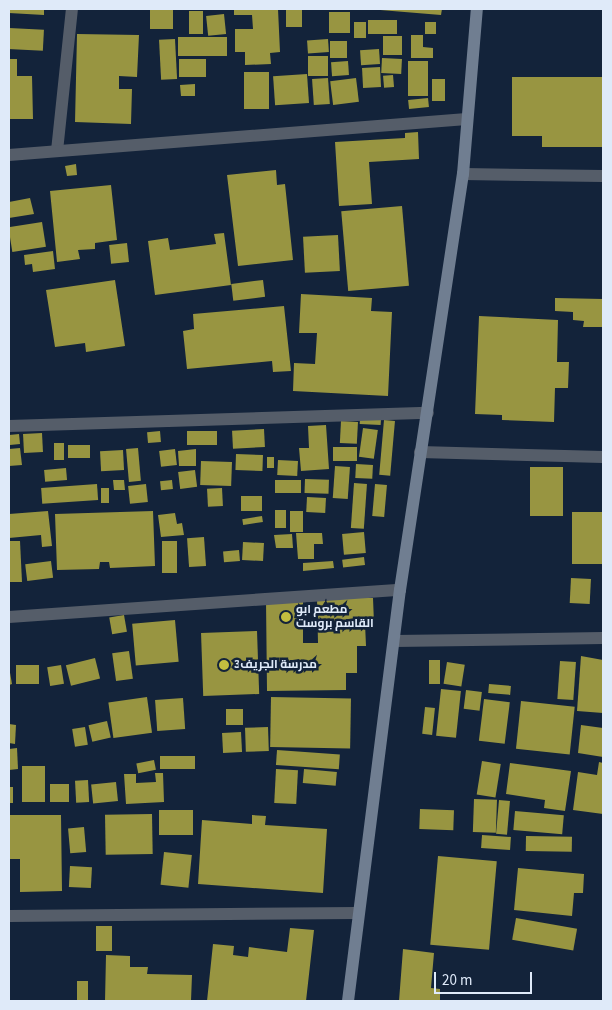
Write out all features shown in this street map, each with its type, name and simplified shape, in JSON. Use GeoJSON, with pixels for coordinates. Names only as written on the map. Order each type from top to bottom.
{"type":"FeatureCollection","features":[{"type":"Feature","properties":{"kind":"street"},"geometry":{"type":"LineString","coordinates":[[57,151],[72,9]]}},
{"type":"Feature","properties":{"kind":"street"},"geometry":{"type":"LineString","coordinates":[[348,1001],[357,913],[400,590],[463,174],[477,9]]}},
{"type":"Feature","properties":{"kind":"street"},"geometry":{"type":"LineString","coordinates":[[9,155],[467,119]]}},
{"type":"Feature","properties":{"kind":"street"},"geometry":{"type":"LineString","coordinates":[[463,174],[603,176]]}},
{"type":"Feature","properties":{"kind":"street"},"geometry":{"type":"LineString","coordinates":[[9,426],[428,413]]}},
{"type":"Feature","properties":{"kind":"street"},"geometry":{"type":"LineString","coordinates":[[420,452],[603,457]]}},
{"type":"Feature","properties":{"kind":"street"},"geometry":{"type":"LineString","coordinates":[[9,617],[400,590]]}},
{"type":"Feature","properties":{"kind":"street"},"geometry":{"type":"LineString","coordinates":[[394,641],[603,638]]}},
{"type":"Feature","properties":{"kind":"street"},"geometry":{"type":"LineString","coordinates":[[9,916],[357,913]]}},
{"type":"Feature","properties":{"kind":"building"},"geometry":{"type":"Polygon","coordinates":[[[9,9],[44,9],[44,15],[9,13],[9,9]]]}},
{"type":"Feature","properties":{"kind":"building"},"geometry":{"type":"Polygon","coordinates":[[[150,9],[173,9],[173,29],[150,29],[150,9]]]}},
{"type":"Feature","properties":{"kind":"building"},"geometry":{"type":"Polygon","coordinates":[[[234,9],[278,9],[280,52],[270,53],[271,64],[245,65],[245,52],[235,52],[235,29],[253,29],[252,15],[234,15],[234,9]]]}},
{"type":"Feature","properties":{"kind":"building"},"geometry":{"type":"Polygon","coordinates":[[[368,9],[442,9],[441,15],[368,9]]]}},
{"type":"Feature","properties":{"kind":"building"},"geometry":{"type":"Polygon","coordinates":[[[286,10],[302,10],[302,27],[286,27],[286,10]]]}},
{"type":"Feature","properties":{"kind":"building"},"geometry":{"type":"Polygon","coordinates":[[[189,11],[203,11],[203,34],[189,34],[189,11]]]}},
{"type":"Feature","properties":{"kind":"building"},"geometry":{"type":"Polygon","coordinates":[[[329,12],[350,12],[350,33],[329,33],[329,12]]]}},
{"type":"Feature","properties":{"kind":"building"},"geometry":{"type":"Polygon","coordinates":[[[224,14],[226,34],[208,36],[206,16],[224,14]]]}},
{"type":"Feature","properties":{"kind":"building"},"geometry":{"type":"Polygon","coordinates":[[[368,20],[397,20],[397,34],[368,34],[368,20]]]}},
{"type":"Feature","properties":{"kind":"building"},"geometry":{"type":"Polygon","coordinates":[[[354,22],[366,22],[366,38],[354,38],[354,22]]]}},
{"type":"Feature","properties":{"kind":"building"},"geometry":{"type":"Polygon","coordinates":[[[425,22],[436,22],[436,34],[425,34],[425,22]]]}},
{"type":"Feature","properties":{"kind":"building"},"geometry":{"type":"Polygon","coordinates":[[[9,28],[44,30],[43,51],[9,49],[9,28]]]}},
{"type":"Feature","properties":{"kind":"building"},"geometry":{"type":"Polygon","coordinates":[[[77,34],[139,35],[137,77],[119,76],[119,89],[132,89],[131,124],[75,122],[77,34]]]}},
{"type":"Feature","properties":{"kind":"building"},"geometry":{"type":"Polygon","coordinates":[[[411,35],[423,35],[423,47],[433,48],[433,58],[411,58],[411,35]]]}},
{"type":"Feature","properties":{"kind":"building"},"geometry":{"type":"Polygon","coordinates":[[[383,36],[402,36],[402,55],[383,55],[383,36]]]}},
{"type":"Feature","properties":{"kind":"building"},"geometry":{"type":"Polygon","coordinates":[[[178,37],[227,37],[227,56],[178,56],[178,37]]]}},
{"type":"Feature","properties":{"kind":"building"},"geometry":{"type":"Polygon","coordinates":[[[175,39],[177,79],[161,80],[159,40],[175,39]]]}},
{"type":"Feature","properties":{"kind":"building"},"geometry":{"type":"Polygon","coordinates":[[[328,39],[329,52],[308,53],[307,40],[328,39]]]}},
{"type":"Feature","properties":{"kind":"building"},"geometry":{"type":"Polygon","coordinates":[[[330,41],[347,41],[347,58],[330,58],[330,41]]]}},
{"type":"Feature","properties":{"kind":"building"},"geometry":{"type":"Polygon","coordinates":[[[379,49],[380,64],[361,65],[360,50],[379,49]]]}},
{"type":"Feature","properties":{"kind":"building"},"geometry":{"type":"Polygon","coordinates":[[[308,56],[328,56],[328,76],[308,76],[308,56]]]}},
{"type":"Feature","properties":{"kind":"building"},"geometry":{"type":"Polygon","coordinates":[[[382,58],[402,59],[401,74],[381,73],[382,58]]]}},
{"type":"Feature","properties":{"kind":"building"},"geometry":{"type":"Polygon","coordinates":[[[9,59],[17,59],[17,76],[32,76],[33,119],[9,119],[9,59]]]}},
{"type":"Feature","properties":{"kind":"building"},"geometry":{"type":"Polygon","coordinates":[[[179,59],[206,59],[206,77],[179,77],[179,59]]]}},
{"type":"Feature","properties":{"kind":"building"},"geometry":{"type":"Polygon","coordinates":[[[348,61],[349,75],[332,76],[331,62],[348,61]]]}},
{"type":"Feature","properties":{"kind":"building"},"geometry":{"type":"Polygon","coordinates":[[[408,61],[428,61],[428,96],[408,96],[408,61]]]}},
{"type":"Feature","properties":{"kind":"building"},"geometry":{"type":"Polygon","coordinates":[[[380,67],[381,87],[363,88],[362,68],[380,67]]]}},
{"type":"Feature","properties":{"kind":"building"},"geometry":{"type":"Polygon","coordinates":[[[244,72],[269,72],[269,109],[244,109],[244,72]]]}},
{"type":"Feature","properties":{"kind":"building"},"geometry":{"type":"Polygon","coordinates":[[[307,74],[309,103],[275,105],[273,76],[307,74]]]}},
{"type":"Feature","properties":{"kind":"building"},"geometry":{"type":"Polygon","coordinates":[[[393,75],[394,87],[384,88],[383,76],[393,75]]]}},
{"type":"Feature","properties":{"kind":"building"},"geometry":{"type":"Polygon","coordinates":[[[512,77],[603,77],[603,147],[542,147],[542,136],[512,136],[512,77]]]}},
{"type":"Feature","properties":{"kind":"building"},"geometry":{"type":"Polygon","coordinates":[[[328,78],[330,104],[314,105],[312,79],[328,78]]]}},
{"type":"Feature","properties":{"kind":"building"},"geometry":{"type":"Polygon","coordinates":[[[356,78],[359,102],[333,105],[330,81],[356,78]]]}},
{"type":"Feature","properties":{"kind":"building"},"geometry":{"type":"Polygon","coordinates":[[[432,79],[445,79],[445,101],[432,101],[432,79]]]}},
{"type":"Feature","properties":{"kind":"building"},"geometry":{"type":"Polygon","coordinates":[[[195,84],[195,96],[181,96],[180,85],[195,84]]]}},
{"type":"Feature","properties":{"kind":"building"},"geometry":{"type":"Polygon","coordinates":[[[428,98],[429,107],[409,109],[408,100],[428,98]]]}},
{"type":"Feature","properties":{"kind":"building"},"geometry":{"type":"Polygon","coordinates":[[[418,132],[419,159],[369,162],[372,204],[339,206],[335,142],[405,138],[405,133],[418,132]]]}},
{"type":"Feature","properties":{"kind":"building"},"geometry":{"type":"Polygon","coordinates":[[[76,164],[77,175],[67,176],[65,166],[76,164]]]}},
{"type":"Feature","properties":{"kind":"building"},"geometry":{"type":"Polygon","coordinates":[[[276,170],[277,185],[285,184],[293,260],[238,266],[227,175],[276,170]]]}},
{"type":"Feature","properties":{"kind":"building"},"geometry":{"type":"Polygon","coordinates":[[[111,185],[117,240],[95,243],[95,249],[78,250],[80,259],[57,262],[50,191],[111,185]]]}},
{"type":"Feature","properties":{"kind":"building"},"geometry":{"type":"Polygon","coordinates":[[[30,198],[34,214],[9,218],[9,202],[30,198]]]}},
{"type":"Feature","properties":{"kind":"building"},"geometry":{"type":"Polygon","coordinates":[[[402,206],[409,286],[348,291],[341,211],[402,206]]]}},
{"type":"Feature","properties":{"kind":"building"},"geometry":{"type":"Polygon","coordinates":[[[42,222],[46,247],[12,252],[9,227],[42,222]]]}},
{"type":"Feature","properties":{"kind":"building"},"geometry":{"type":"Polygon","coordinates":[[[224,233],[231,285],[155,295],[148,241],[168,238],[170,250],[216,244],[214,234],[224,233]]]}},
{"type":"Feature","properties":{"kind":"building"},"geometry":{"type":"Polygon","coordinates":[[[338,235],[340,271],[305,273],[303,237],[338,235]]]}},
{"type":"Feature","properties":{"kind":"building"},"geometry":{"type":"Polygon","coordinates":[[[127,243],[129,262],[111,264],[109,245],[127,243]]]}},
{"type":"Feature","properties":{"kind":"building"},"geometry":{"type":"Polygon","coordinates":[[[53,251],[55,269],[33,272],[32,264],[25,265],[24,255],[53,251]]]}},
{"type":"Feature","properties":{"kind":"building"},"geometry":{"type":"Polygon","coordinates":[[[115,280],[125,346],[86,352],[85,343],[55,347],[46,290],[115,280]]]}},
{"type":"Feature","properties":{"kind":"building"},"geometry":{"type":"Polygon","coordinates":[[[263,280],[265,297],[233,301],[231,284],[263,280]]]}},
{"type":"Feature","properties":{"kind":"building"},"geometry":{"type":"Polygon","coordinates":[[[301,294],[372,298],[371,311],[392,312],[388,396],[293,391],[294,363],[315,364],[317,333],[299,333],[301,294]]]}},
{"type":"Feature","properties":{"kind":"building"},"geometry":{"type":"Polygon","coordinates":[[[555,298],[603,299],[603,327],[583,327],[584,321],[573,320],[573,312],[555,311],[555,298]]]}},
{"type":"Feature","properties":{"kind":"building"},"geometry":{"type":"Polygon","coordinates":[[[284,306],[291,371],[273,372],[272,361],[187,369],[183,331],[194,329],[193,314],[284,306]]]}},
{"type":"Feature","properties":{"kind":"building"},"geometry":{"type":"Polygon","coordinates":[[[479,316],[558,320],[557,362],[569,362],[568,388],[555,388],[554,422],[502,420],[502,415],[475,414],[479,316]]]}},
{"type":"Feature","properties":{"kind":"building"},"geometry":{"type":"Polygon","coordinates":[[[360,418],[381,419],[381,425],[360,424],[360,418]]]}},
{"type":"Feature","properties":{"kind":"building"},"geometry":{"type":"Polygon","coordinates":[[[384,420],[395,421],[390,476],[379,475],[384,420]]]}},
{"type":"Feature","properties":{"kind":"building"},"geometry":{"type":"Polygon","coordinates":[[[341,421],[358,422],[357,444],[340,443],[341,421]]]}},
{"type":"Feature","properties":{"kind":"building"},"geometry":{"type":"Polygon","coordinates":[[[326,425],[329,469],[301,471],[299,448],[309,448],[308,426],[326,425]]]}},
{"type":"Feature","properties":{"kind":"building"},"geometry":{"type":"Polygon","coordinates":[[[363,428],[378,430],[374,459],[359,457],[363,428]]]}},
{"type":"Feature","properties":{"kind":"building"},"geometry":{"type":"Polygon","coordinates":[[[264,429],[265,447],[233,449],[232,431],[264,429]]]}},
{"type":"Feature","properties":{"kind":"building"},"geometry":{"type":"Polygon","coordinates":[[[160,431],[161,442],[148,443],[147,432],[160,431]]]}},
{"type":"Feature","properties":{"kind":"building"},"geometry":{"type":"Polygon","coordinates":[[[187,431],[217,431],[217,445],[187,445],[187,431]]]}},
{"type":"Feature","properties":{"kind":"building"},"geometry":{"type":"Polygon","coordinates":[[[42,433],[43,452],[24,453],[23,434],[42,433]]]}},
{"type":"Feature","properties":{"kind":"building"},"geometry":{"type":"Polygon","coordinates":[[[19,434],[20,444],[10,445],[9,435],[19,434]]]}},
{"type":"Feature","properties":{"kind":"building"},"geometry":{"type":"Polygon","coordinates":[[[54,443],[64,443],[64,460],[54,460],[54,443]]]}},
{"type":"Feature","properties":{"kind":"building"},"geometry":{"type":"Polygon","coordinates":[[[68,445],[90,445],[90,458],[68,458],[68,445]]]}},
{"type":"Feature","properties":{"kind":"building"},"geometry":{"type":"Polygon","coordinates":[[[333,447],[357,447],[357,461],[333,461],[333,447]]]}},
{"type":"Feature","properties":{"kind":"building"},"geometry":{"type":"Polygon","coordinates":[[[20,448],[22,465],[9,466],[9,449],[20,448]]]}},
{"type":"Feature","properties":{"kind":"building"},"geometry":{"type":"Polygon","coordinates":[[[138,448],[141,481],[129,482],[126,449],[138,448]]]}},
{"type":"Feature","properties":{"kind":"building"},"geometry":{"type":"Polygon","coordinates":[[[175,449],[177,465],[161,467],[159,451],[175,449]]]}},
{"type":"Feature","properties":{"kind":"building"},"geometry":{"type":"Polygon","coordinates":[[[196,449],[196,466],[179,466],[178,451],[196,449]]]}},
{"type":"Feature","properties":{"kind":"building"},"geometry":{"type":"Polygon","coordinates":[[[123,450],[124,470],[101,471],[100,451],[123,450]]]}},
{"type":"Feature","properties":{"kind":"building"},"geometry":{"type":"Polygon","coordinates":[[[236,454],[263,455],[262,471],[235,470],[236,454]]]}},
{"type":"Feature","properties":{"kind":"building"},"geometry":{"type":"Polygon","coordinates":[[[267,457],[274,457],[274,468],[267,468],[267,457]]]}},
{"type":"Feature","properties":{"kind":"building"},"geometry":{"type":"Polygon","coordinates":[[[278,460],[298,461],[297,476],[277,475],[278,460]]]}},
{"type":"Feature","properties":{"kind":"building"},"geometry":{"type":"Polygon","coordinates":[[[201,461],[232,462],[231,486],[200,485],[201,461]]]}},
{"type":"Feature","properties":{"kind":"building"},"geometry":{"type":"Polygon","coordinates":[[[356,464],[373,465],[372,479],[355,478],[356,464]]]}},
{"type":"Feature","properties":{"kind":"building"},"geometry":{"type":"Polygon","coordinates":[[[335,466],[350,467],[348,499],[333,498],[335,466]]]}},
{"type":"Feature","properties":{"kind":"building"},"geometry":{"type":"Polygon","coordinates":[[[530,467],[563,467],[563,516],[530,516],[530,467]]]}},
{"type":"Feature","properties":{"kind":"building"},"geometry":{"type":"Polygon","coordinates":[[[66,468],[67,480],[45,482],[44,470],[66,468]]]}},
{"type":"Feature","properties":{"kind":"building"},"geometry":{"type":"Polygon","coordinates":[[[195,470],[197,487],[180,489],[178,472],[195,470]]]}},
{"type":"Feature","properties":{"kind":"building"},"geometry":{"type":"Polygon","coordinates":[[[305,479],[329,480],[328,494],[305,493],[305,479]]]}},
{"type":"Feature","properties":{"kind":"building"},"geometry":{"type":"Polygon","coordinates":[[[113,480],[124,480],[125,490],[114,490],[113,480]]]}},
{"type":"Feature","properties":{"kind":"building"},"geometry":{"type":"Polygon","coordinates":[[[172,480],[173,489],[161,490],[160,481],[172,480]]]}},
{"type":"Feature","properties":{"kind":"building"},"geometry":{"type":"Polygon","coordinates":[[[275,480],[301,480],[301,493],[275,493],[275,480]]]}},
{"type":"Feature","properties":{"kind":"building"},"geometry":{"type":"Polygon","coordinates":[[[354,483],[367,484],[364,529],[351,528],[354,483]]]}},
{"type":"Feature","properties":{"kind":"building"},"geometry":{"type":"Polygon","coordinates":[[[97,484],[98,500],[42,504],[41,488],[97,484]]]}},
{"type":"Feature","properties":{"kind":"building"},"geometry":{"type":"Polygon","coordinates":[[[146,484],[148,502],[130,504],[128,486],[146,484]]]}},
{"type":"Feature","properties":{"kind":"building"},"geometry":{"type":"Polygon","coordinates":[[[375,484],[387,485],[384,517],[372,516],[375,484]]]}},
{"type":"Feature","properties":{"kind":"building"},"geometry":{"type":"Polygon","coordinates":[[[101,488],[109,488],[109,503],[101,503],[101,488]]]}},
{"type":"Feature","properties":{"kind":"building"},"geometry":{"type":"Polygon","coordinates":[[[222,488],[223,506],[208,507],[207,489],[222,488]]]}},
{"type":"Feature","properties":{"kind":"building"},"geometry":{"type":"Polygon","coordinates":[[[241,496],[262,496],[262,511],[241,511],[241,496]]]}},
{"type":"Feature","properties":{"kind":"building"},"geometry":{"type":"Polygon","coordinates":[[[307,497],[326,498],[325,513],[306,512],[307,497]]]}},
{"type":"Feature","properties":{"kind":"building"},"geometry":{"type":"Polygon","coordinates":[[[275,510],[286,510],[286,528],[275,528],[275,510]]]}},
{"type":"Feature","properties":{"kind":"building"},"geometry":{"type":"Polygon","coordinates":[[[48,511],[52,546],[42,547],[41,535],[9,538],[9,514],[48,511]]]}},
{"type":"Feature","properties":{"kind":"building"},"geometry":{"type":"Polygon","coordinates":[[[153,511],[155,566],[110,568],[109,562],[100,562],[99,569],[57,570],[55,514],[153,511]]]}},
{"type":"Feature","properties":{"kind":"building"},"geometry":{"type":"Polygon","coordinates":[[[290,511],[303,511],[303,532],[290,532],[290,511]]]}},
{"type":"Feature","properties":{"kind":"building"},"geometry":{"type":"Polygon","coordinates":[[[572,512],[603,512],[603,564],[572,564],[572,512]]]}},
{"type":"Feature","properties":{"kind":"building"},"geometry":{"type":"Polygon","coordinates":[[[175,513],[177,524],[182,523],[184,535],[161,537],[158,515],[175,513]]]}},
{"type":"Feature","properties":{"kind":"building"},"geometry":{"type":"Polygon","coordinates":[[[262,516],[263,522],[243,525],[242,519],[262,516]]]}},
{"type":"Feature","properties":{"kind":"building"},"geometry":{"type":"Polygon","coordinates":[[[364,532],[366,553],[344,555],[342,534],[364,532]]]}},
{"type":"Feature","properties":{"kind":"building"},"geometry":{"type":"Polygon","coordinates":[[[296,533],[322,533],[323,544],[314,544],[314,559],[298,559],[296,533]]]}},
{"type":"Feature","properties":{"kind":"building"},"geometry":{"type":"Polygon","coordinates":[[[292,534],[293,548],[276,548],[274,535],[292,534]]]}},
{"type":"Feature","properties":{"kind":"building"},"geometry":{"type":"Polygon","coordinates":[[[204,537],[206,566],[189,567],[187,538],[204,537]]]}},
{"type":"Feature","properties":{"kind":"building"},"geometry":{"type":"Polygon","coordinates":[[[9,541],[20,541],[22,582],[9,582],[9,541]]]}},
{"type":"Feature","properties":{"kind":"building"},"geometry":{"type":"Polygon","coordinates":[[[162,541],[177,541],[177,573],[162,573],[162,541]]]}},
{"type":"Feature","properties":{"kind":"building"},"geometry":{"type":"Polygon","coordinates":[[[243,542],[264,543],[263,561],[242,560],[243,542]]]}},
{"type":"Feature","properties":{"kind":"building"},"geometry":{"type":"Polygon","coordinates":[[[239,550],[240,561],[224,562],[223,551],[239,550]]]}},
{"type":"Feature","properties":{"kind":"building"},"geometry":{"type":"Polygon","coordinates":[[[364,557],[365,565],[343,568],[342,560],[364,557]]]}},
{"type":"Feature","properties":{"kind":"building"},"geometry":{"type":"Polygon","coordinates":[[[51,561],[53,578],[27,581],[25,564],[51,561]]]}},
{"type":"Feature","properties":{"kind":"building"},"geometry":{"type":"Polygon","coordinates":[[[333,561],[334,568],[303,571],[303,563],[333,561]]]}},
{"type":"Feature","properties":{"kind":"building"},"geometry":{"type":"Polygon","coordinates":[[[571,578],[591,579],[590,604],[570,603],[571,578]]]}},
{"type":"Feature","properties":{"kind":"building"},"geometry":{"type":"Polygon","coordinates":[[[317,598],[373,598],[374,623],[365,623],[366,646],[357,646],[357,673],[346,673],[346,690],[267,691],[266,601],[303,601],[303,643],[318,643],[317,598]]]}},
{"type":"Feature","properties":{"kind":"building"},"geometry":{"type":"Polygon","coordinates":[[[124,615],[127,632],[112,634],[109,618],[124,615]]]}},
{"type":"Feature","properties":{"kind":"building"},"geometry":{"type":"Polygon","coordinates":[[[175,620],[179,662],[136,666],[132,624],[175,620]]]}},
{"type":"Feature","properties":{"kind":"building"},"geometry":{"type":"Polygon","coordinates":[[[257,631],[259,694],[203,696],[201,633],[257,631]]]}},
{"type":"Feature","properties":{"kind":"building"},"geometry":{"type":"Polygon","coordinates":[[[129,651],[133,679],[116,681],[112,653],[129,651]]]}},
{"type":"Feature","properties":{"kind":"building"},"geometry":{"type":"Polygon","coordinates":[[[581,656],[603,660],[603,713],[577,711],[581,656]]]}},
{"type":"Feature","properties":{"kind":"building"},"geometry":{"type":"Polygon","coordinates":[[[95,658],[100,678],[71,686],[66,665],[95,658]]]}},
{"type":"Feature","properties":{"kind":"building"},"geometry":{"type":"Polygon","coordinates":[[[429,660],[440,660],[440,684],[429,684],[429,660]]]}},
{"type":"Feature","properties":{"kind":"building"},"geometry":{"type":"Polygon","coordinates":[[[560,661],[576,662],[573,700],[557,699],[560,661]]]}},
{"type":"Feature","properties":{"kind":"building"},"geometry":{"type":"Polygon","coordinates":[[[447,662],[465,665],[461,687],[444,684],[447,662]]]}},
{"type":"Feature","properties":{"kind":"building"},"geometry":{"type":"Polygon","coordinates":[[[16,665],[39,665],[39,684],[16,684],[16,665]]]}},
{"type":"Feature","properties":{"kind":"building"},"geometry":{"type":"Polygon","coordinates":[[[61,665],[64,684],[50,686],[47,667],[61,665]]]}},
{"type":"Feature","properties":{"kind":"building"},"geometry":{"type":"Polygon","coordinates":[[[9,667],[12,684],[9,685],[9,667]]]}},
{"type":"Feature","properties":{"kind":"building"},"geometry":{"type":"Polygon","coordinates":[[[489,684],[511,686],[510,695],[488,693],[489,684]]]}},
{"type":"Feature","properties":{"kind":"building"},"geometry":{"type":"Polygon","coordinates":[[[441,689],[461,691],[456,738],[436,736],[441,689]]]}},
{"type":"Feature","properties":{"kind":"building"},"geometry":{"type":"Polygon","coordinates":[[[466,690],[482,692],[480,711],[464,709],[466,690]]]}},
{"type":"Feature","properties":{"kind":"building"},"geometry":{"type":"Polygon","coordinates":[[[147,697],[152,733],[113,738],[108,702],[147,697]]]}},
{"type":"Feature","properties":{"kind":"building"},"geometry":{"type":"Polygon","coordinates":[[[271,697],[351,698],[350,748],[270,747],[271,697]]]}},
{"type":"Feature","properties":{"kind":"building"},"geometry":{"type":"Polygon","coordinates":[[[183,698],[185,729],[157,731],[155,700],[183,698]]]}},
{"type":"Feature","properties":{"kind":"building"},"geometry":{"type":"Polygon","coordinates":[[[484,699],[510,702],[505,744],[479,741],[484,699]]]}},
{"type":"Feature","properties":{"kind":"building"},"geometry":{"type":"Polygon","coordinates":[[[521,701],[575,707],[570,754],[516,749],[521,701]]]}},
{"type":"Feature","properties":{"kind":"building"},"geometry":{"type":"Polygon","coordinates":[[[425,707],[435,708],[432,735],[422,734],[425,707]]]}},
{"type":"Feature","properties":{"kind":"building"},"geometry":{"type":"Polygon","coordinates":[[[226,709],[243,709],[243,725],[226,725],[226,709]]]}},
{"type":"Feature","properties":{"kind":"building"},"geometry":{"type":"Polygon","coordinates":[[[107,721],[111,738],[92,742],[88,725],[107,721]]]}},
{"type":"Feature","properties":{"kind":"building"},"geometry":{"type":"Polygon","coordinates":[[[9,724],[16,725],[15,744],[9,743],[9,724]]]}},
{"type":"Feature","properties":{"kind":"building"},"geometry":{"type":"Polygon","coordinates":[[[581,725],[603,728],[603,757],[578,753],[581,725]]]}},
{"type":"Feature","properties":{"kind":"building"},"geometry":{"type":"Polygon","coordinates":[[[85,727],[88,745],[75,747],[72,729],[85,727]]]}},
{"type":"Feature","properties":{"kind":"building"},"geometry":{"type":"Polygon","coordinates":[[[268,727],[269,751],[246,752],[245,728],[268,727]]]}},
{"type":"Feature","properties":{"kind":"building"},"geometry":{"type":"Polygon","coordinates":[[[241,732],[242,752],[223,753],[222,733],[241,732]]]}},
{"type":"Feature","properties":{"kind":"building"},"geometry":{"type":"Polygon","coordinates":[[[17,748],[18,769],[9,770],[9,749],[17,748]]]}},
{"type":"Feature","properties":{"kind":"building"},"geometry":{"type":"Polygon","coordinates":[[[277,750],[340,754],[339,769],[276,765],[277,750]]]}},
{"type":"Feature","properties":{"kind":"building"},"geometry":{"type":"Polygon","coordinates":[[[160,756],[195,756],[195,769],[160,769],[160,756]]]}},
{"type":"Feature","properties":{"kind":"building"},"geometry":{"type":"Polygon","coordinates":[[[154,760],[156,770],[138,773],[136,763],[154,760]]]}},
{"type":"Feature","properties":{"kind":"building"},"geometry":{"type":"Polygon","coordinates":[[[482,761],[501,764],[495,798],[477,795],[482,761]]]}},
{"type":"Feature","properties":{"kind":"building"},"geometry":{"type":"Polygon","coordinates":[[[599,762],[603,763],[603,814],[573,810],[578,772],[597,775],[599,762]]]}},
{"type":"Feature","properties":{"kind":"building"},"geometry":{"type":"Polygon","coordinates":[[[510,763],[571,771],[565,811],[544,808],[545,800],[506,794],[510,763]]]}},
{"type":"Feature","properties":{"kind":"building"},"geometry":{"type":"Polygon","coordinates":[[[22,766],[45,766],[45,802],[22,802],[22,766]]]}},
{"type":"Feature","properties":{"kind":"building"},"geometry":{"type":"Polygon","coordinates":[[[276,769],[298,770],[296,804],[274,803],[276,769]]]}},
{"type":"Feature","properties":{"kind":"building"},"geometry":{"type":"Polygon","coordinates":[[[304,769],[337,772],[336,786],[303,783],[304,769]]]}},
{"type":"Feature","properties":{"kind":"building"},"geometry":{"type":"Polygon","coordinates":[[[155,773],[163,773],[164,802],[126,804],[124,774],[136,774],[136,783],[156,782],[155,773]]]}},
{"type":"Feature","properties":{"kind":"building"},"geometry":{"type":"Polygon","coordinates":[[[88,780],[89,802],[76,803],[75,781],[88,780]]]}},
{"type":"Feature","properties":{"kind":"building"},"geometry":{"type":"Polygon","coordinates":[[[116,782],[118,801],[93,804],[91,785],[116,782]]]}},
{"type":"Feature","properties":{"kind":"building"},"geometry":{"type":"Polygon","coordinates":[[[50,784],[69,784],[69,802],[50,802],[50,784]]]}},
{"type":"Feature","properties":{"kind":"building"},"geometry":{"type":"Polygon","coordinates":[[[9,787],[13,787],[13,803],[9,803],[9,787]]]}},
{"type":"Feature","properties":{"kind":"building"},"geometry":{"type":"Polygon","coordinates":[[[474,799],[497,800],[496,833],[473,832],[474,799]]]}},
{"type":"Feature","properties":{"kind":"building"},"geometry":{"type":"Polygon","coordinates":[[[499,800],[510,801],[507,835],[496,834],[499,800]]]}},
{"type":"Feature","properties":{"kind":"building"},"geometry":{"type":"Polygon","coordinates":[[[420,809],[454,810],[453,830],[419,829],[420,809]]]}},
{"type":"Feature","properties":{"kind":"building"},"geometry":{"type":"Polygon","coordinates":[[[159,810],[193,810],[193,835],[159,835],[159,810]]]}},
{"type":"Feature","properties":{"kind":"building"},"geometry":{"type":"Polygon","coordinates":[[[515,811],[564,815],[562,834],[513,830],[515,811]]]}},
{"type":"Feature","properties":{"kind":"building"},"geometry":{"type":"Polygon","coordinates":[[[152,814],[153,854],[106,855],[105,815],[152,814]]]}},
{"type":"Feature","properties":{"kind":"building"},"geometry":{"type":"Polygon","coordinates":[[[9,815],[61,815],[62,891],[20,892],[20,859],[9,859],[9,815]]]}},
{"type":"Feature","properties":{"kind":"building"},"geometry":{"type":"Polygon","coordinates":[[[252,815],[266,816],[265,825],[327,829],[323,893],[198,884],[202,820],[252,824],[252,815]]]}},
{"type":"Feature","properties":{"kind":"building"},"geometry":{"type":"Polygon","coordinates":[[[84,827],[86,852],[70,853],[68,828],[84,827]]]}},
{"type":"Feature","properties":{"kind":"building"},"geometry":{"type":"Polygon","coordinates":[[[482,835],[511,837],[510,850],[481,848],[482,835]]]}},
{"type":"Feature","properties":{"kind":"building"},"geometry":{"type":"Polygon","coordinates":[[[526,836],[572,837],[572,852],[526,851],[526,836]]]}},
{"type":"Feature","properties":{"kind":"building"},"geometry":{"type":"Polygon","coordinates":[[[164,852],[192,855],[188,888],[161,885],[164,852]]]}},
{"type":"Feature","properties":{"kind":"building"},"geometry":{"type":"Polygon","coordinates":[[[438,856],[497,861],[489,950],[430,945],[438,856]]]}},
{"type":"Feature","properties":{"kind":"building"},"geometry":{"type":"Polygon","coordinates":[[[70,866],[92,867],[91,888],[69,887],[70,866]]]}},
{"type":"Feature","properties":{"kind":"building"},"geometry":{"type":"Polygon","coordinates":[[[518,868],[584,874],[583,893],[574,893],[572,916],[514,910],[518,868]]]}},
{"type":"Feature","properties":{"kind":"building"},"geometry":{"type":"Polygon","coordinates":[[[516,918],[577,929],[573,950],[512,940],[516,918]]]}},
{"type":"Feature","properties":{"kind":"building"},"geometry":{"type":"Polygon","coordinates":[[[96,926],[112,926],[112,951],[96,951],[96,926]]]}},
{"type":"Feature","properties":{"kind":"building"},"geometry":{"type":"Polygon","coordinates":[[[290,928],[314,930],[306,1001],[207,1001],[213,944],[234,946],[233,955],[248,957],[249,947],[287,952],[290,928]]]}},
{"type":"Feature","properties":{"kind":"building"},"geometry":{"type":"Polygon","coordinates":[[[403,949],[434,953],[431,988],[440,989],[440,1001],[399,1001],[403,949]]]}},
{"type":"Feature","properties":{"kind":"building"},"geometry":{"type":"Polygon","coordinates":[[[106,955],[130,956],[130,967],[148,967],[147,974],[192,975],[191,1001],[105,1001],[106,955]]]}},
{"type":"Feature","properties":{"kind":"building"},"geometry":{"type":"Polygon","coordinates":[[[77,981],[88,981],[88,1001],[77,1001],[77,981]]]}},
{"type":"Feature","properties":{"kind":"place","name":"مطعم ابو القاسم بروست"},"geometry":{"type":"Point","coordinates":[286,617]}},
{"type":"Feature","properties":{"kind":"place","name":"مدرسة الجريف3"},"geometry":{"type":"Point","coordinates":[224,665]}}]}
